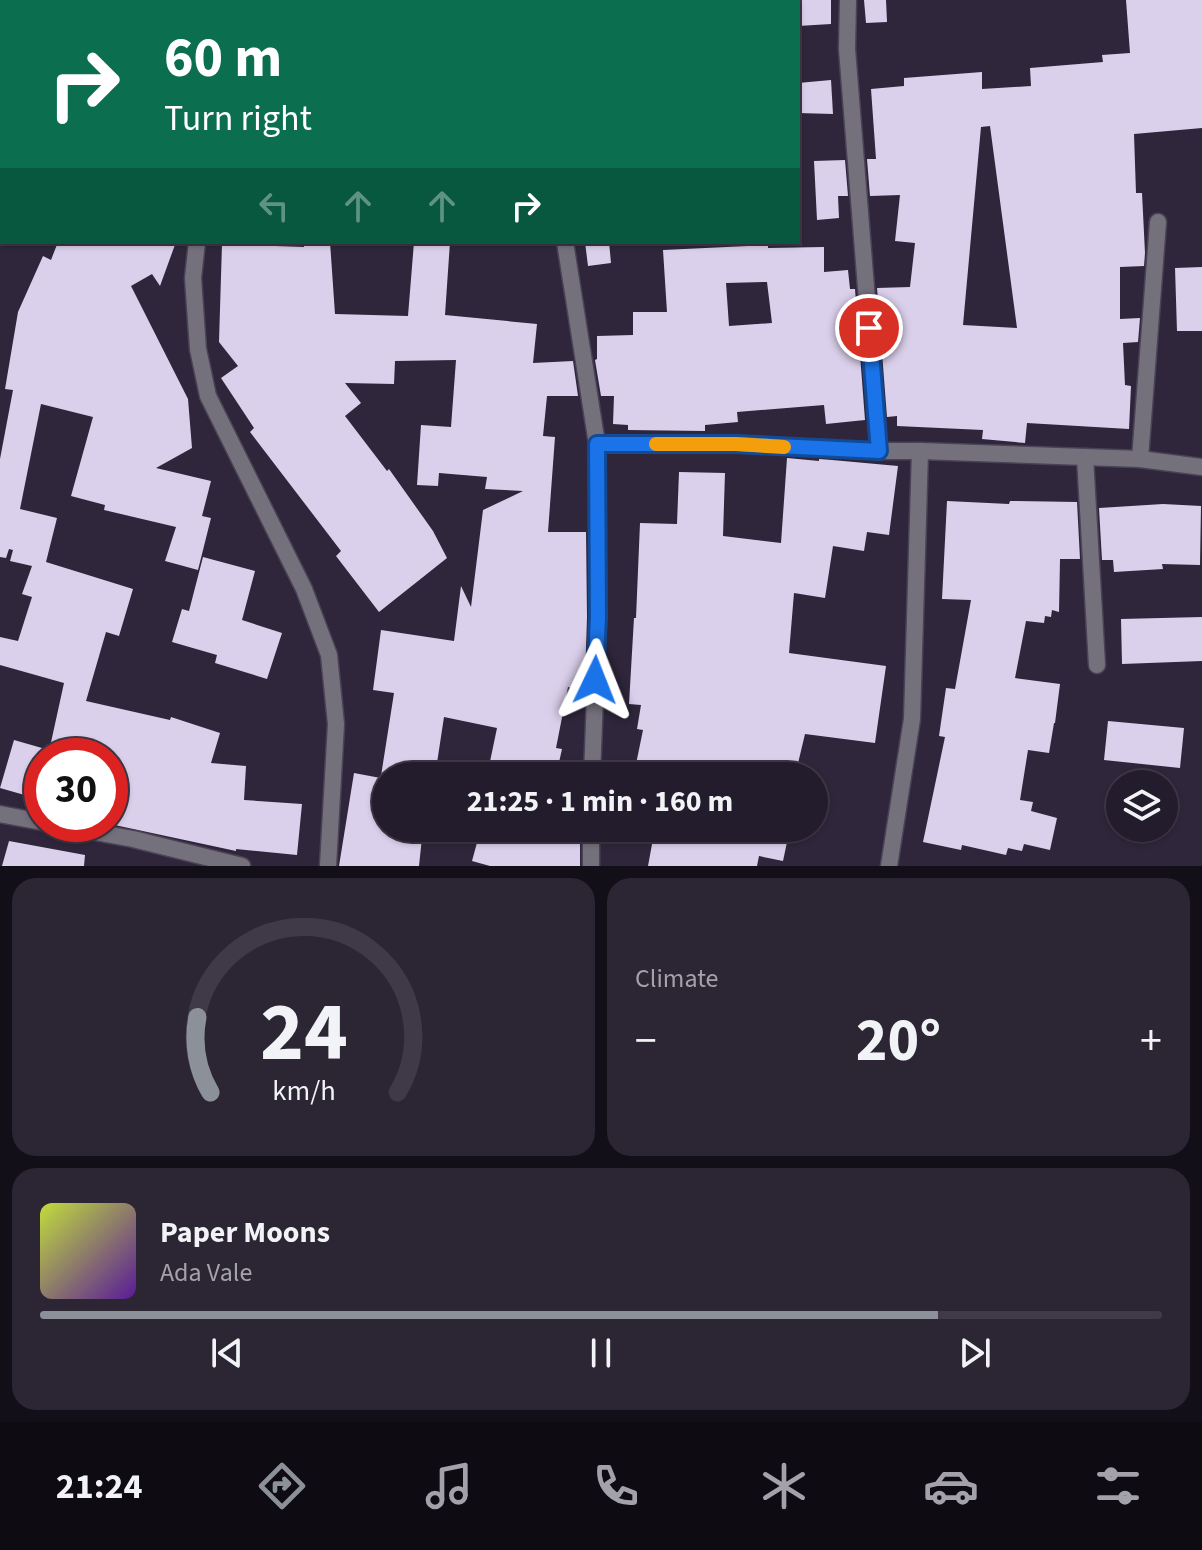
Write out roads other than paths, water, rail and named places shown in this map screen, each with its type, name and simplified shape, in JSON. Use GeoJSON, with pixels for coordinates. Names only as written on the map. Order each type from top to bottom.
{"type":"FeatureCollection","features":[{"type":"Feature","properties":{"kind":"street"},"geometry":{"type":"LineString","coordinates":[[848,0],[847,49],[879,451]]}},
{"type":"Feature","properties":{"kind":"street"},"geometry":{"type":"LineString","coordinates":[[1140,459],[1158,222]]}},
{"type":"Feature","properties":{"kind":"street"},"geometry":{"type":"LineString","coordinates":[[197,244],[193,278],[198,349],[208,396],[304,589],[329,655],[336,724],[328,866]]}},
{"type":"Feature","properties":{"kind":"street"},"geometry":{"type":"LineString","coordinates":[[565,244],[597,444],[598,617],[593,762]]}},
{"type":"Feature","properties":{"kind":"street"},"geometry":{"type":"LineString","coordinates":[[597,444],[736,444],[1140,459],[1202,467]]}},
{"type":"Feature","properties":{"kind":"street"},"geometry":{"type":"LineString","coordinates":[[889,866],[912,719],[920,451]]}},
{"type":"Feature","properties":{"kind":"street"},"geometry":{"type":"LineString","coordinates":[[1085,457],[1097,665]]}},
{"type":"Feature","properties":{"kind":"street"},"geometry":{"type":"LineString","coordinates":[[0,814],[24,819]]}},
{"type":"Feature","properties":{"kind":"street"},"geometry":{"type":"LineString","coordinates":[[128,838],[242,866]]}},
{"type":"Feature","properties":{"kind":"street"},"geometry":{"type":"LineString","coordinates":[[591,842],[591,866]]}}]}
